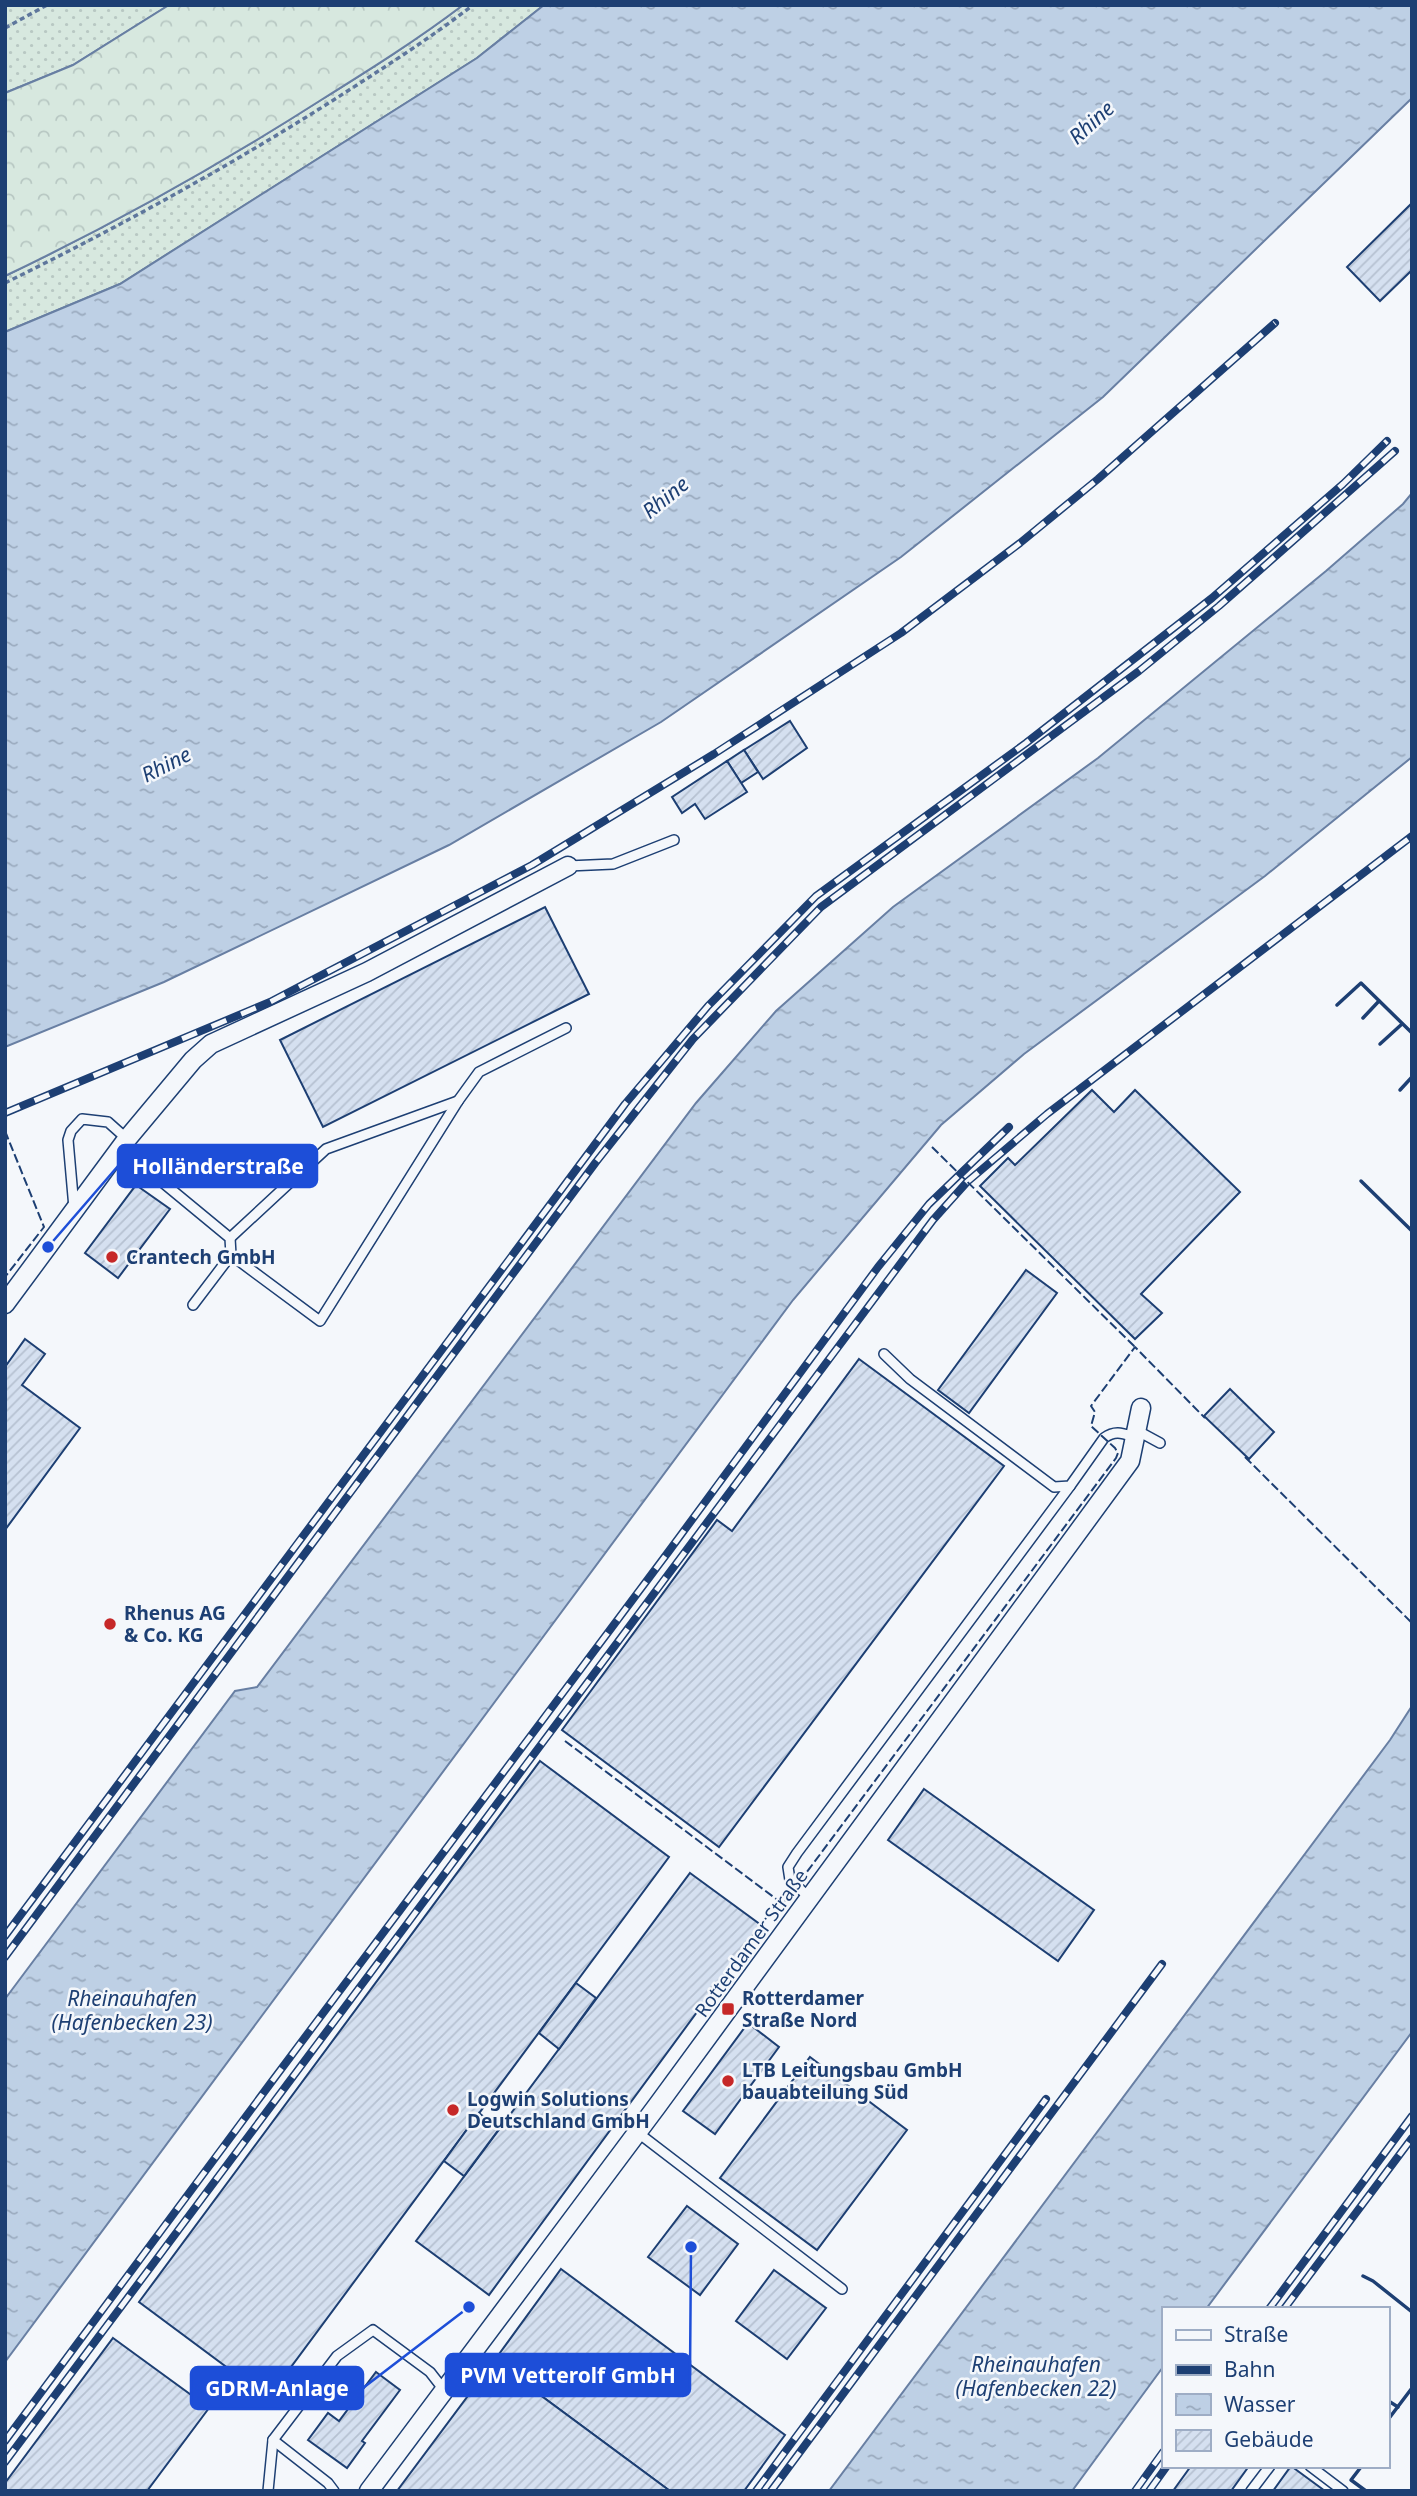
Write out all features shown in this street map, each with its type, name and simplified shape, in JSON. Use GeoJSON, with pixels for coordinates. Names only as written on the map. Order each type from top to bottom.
{"type":"FeatureCollection","features":[{"type":"Feature","properties":{"kind":"street"},"geometry":{"type":"LineString","coordinates":[[5,1304],[124,1143],[193,1060],[211,1044],[367,972],[568,866]]}},
{"type":"Feature","properties":{"kind":"street","name":"Rotterdamer Straße"},"geometry":{"type":"LineString","coordinates":[[369,2491],[810,1898],[1130,1461],[1141,1408]]}},
{"type":"Feature","properties":{"kind":"lane"},"geometry":{"type":"LineString","coordinates":[[568,866],[613,864],[674,840]]}},
{"type":"Feature","properties":{"kind":"lane"},"geometry":{"type":"LineString","coordinates":[[231,1255],[320,1321],[457,1101],[479,1072],[566,1028]]}},
{"type":"Feature","properties":{"kind":"lane"},"geometry":{"type":"LineString","coordinates":[[230,1238],[326,1149],[457,1101]]}},
{"type":"Feature","properties":{"kind":"lane"},"geometry":{"type":"LineString","coordinates":[[75,1210],[68,1140],[75,1125],[82,1119],[108,1122],[124,1143],[230,1238],[231,1255],[193,1305]]}},
{"type":"Feature","properties":{"kind":"lane"},"geometry":{"type":"LineString","coordinates":[[884,1354],[910,1379],[1054,1487],[1070,1486]]}},
{"type":"Feature","properties":{"kind":"lane"},"geometry":{"type":"LineString","coordinates":[[810,1898],[790,1880],[788,1867],[792,1860],[1104,1438],[1110,1433],[1135,1433],[1160,1443]]}},
{"type":"Feature","properties":{"kind":"lane"},"geometry":{"type":"LineString","coordinates":[[637,2132],[842,2289]]}},
{"type":"Feature","properties":{"kind":"lane"},"geometry":{"type":"LineString","coordinates":[[268,2491],[273,2440],[337,2356],[373,2330],[430,2372],[444,2390]]}},
{"type":"Feature","properties":{"kind":"lane"},"geometry":{"type":"LineString","coordinates":[[273,2440],[328,2483],[334,2491]]}},
{"type":"Feature","properties":{"kind":"lane"},"geometry":{"type":"LineString","coordinates":[[1251,2491],[1268,2468]]}},
{"type":"Feature","properties":{"kind":"lane"},"geometry":{"type":"LineString","coordinates":[[1313,2468],[1343,2491]]}},
{"type":"Feature","properties":{"kind":"path"},"geometry":{"type":"LineString","coordinates":[[5,28],[47,5]]}},
{"type":"Feature","properties":{"kind":"path"},"geometry":{"type":"LineString","coordinates":[[5,283],[96,238],[275,137],[426,41],[473,5]]}},
{"type":"Feature","properties":{"kind":"green space"},"geometry":{"type":"Polygon","coordinates":[[[5,5],[169,5],[73,65],[5,93],[5,5]]]}},
{"type":"Feature","properties":{"kind":"green space"},"geometry":{"type":"Polygon","coordinates":[[[169,5],[463,5],[393,54],[244,148],[126,215],[5,276],[5,93],[73,65],[169,5]]]}},
{"type":"Feature","properties":{"kind":"green space"},"geometry":{"type":"Polygon","coordinates":[[[463,5],[544,5],[477,58],[120,284],[5,332],[5,276],[126,215],[244,148],[393,54],[463,5]]]}},
{"type":"Feature","properties":{"kind":"water","name":"Rhine"},"geometry":{"type":"Polygon","coordinates":[[[544,5],[1412,5],[1412,98],[1103,397],[901,557],[661,722],[449,845],[164,982],[5,1047],[5,332],[120,284],[477,58],[544,5]]]}},
{"type":"Feature","properties":{"kind":"water","name":"Rheinauhafen (Hafenbecken 23)"},"geometry":{"type":"Polygon","coordinates":[[[1412,493],[1412,757],[1265,876],[1024,1054],[941,1125],[793,1300],[5,2362],[5,1999],[235,1691],[257,1687],[696,1103],[776,1011],[893,907],[1098,758],[1326,571],[1403,504],[1412,493]]]}},
{"type":"Feature","properties":{"kind":"water","name":"Rheinauhafen (Hafenbecken 22)"},"geometry":{"type":"Polygon","coordinates":[[[1412,1706],[1412,2032],[1207,2307],[1162,2307],[1162,2368],[1072,2491],[829,2491],[1390,1740],[1412,1706]]]}},
{"type":"Feature","properties":{"kind":"building"},"geometry":{"type":"Polygon","coordinates":[[[1412,203],[1412,270],[1380,301],[1347,267],[1412,203]]]}},
{"type":"Feature","properties":{"kind":"building"},"geometry":{"type":"Polygon","coordinates":[[[790,721],[807,748],[763,779],[744,750],[790,721]]]}},
{"type":"Feature","properties":{"kind":"building"},"geometry":{"type":"Polygon","coordinates":[[[744,750],[758,772],[741,783],[727,761],[744,750]]]}},
{"type":"Feature","properties":{"kind":"building"},"geometry":{"type":"Polygon","coordinates":[[[727,761],[747,792],[705,819],[695,804],[682,813],[672,797],[727,761]]]}},
{"type":"Feature","properties":{"kind":"building"},"geometry":{"type":"Polygon","coordinates":[[[545,907],[589,994],[323,1127],[280,1040],[545,907]]]}},
{"type":"Feature","properties":{"kind":"building"},"geometry":{"type":"Polygon","coordinates":[[[1092,1090],[1114,1112],[1135,1090],[1240,1192],[1141,1294],[1162,1313],[1135,1339],[980,1186],[1008,1158],[1015,1165],[1092,1090]]]}},
{"type":"Feature","properties":{"kind":"building"},"geometry":{"type":"Polygon","coordinates":[[[136,1185],[170,1209],[118,1278],[85,1253],[136,1185]]]}},
{"type":"Feature","properties":{"kind":"building"},"geometry":{"type":"Polygon","coordinates":[[[1026,1270],[1057,1293],[969,1413],[938,1390],[1026,1270]]]}},
{"type":"Feature","properties":{"kind":"building"},"geometry":{"type":"Polygon","coordinates":[[[25,1339],[45,1354],[22,1385],[80,1428],[5,1530],[5,1367],[25,1339]]]}},
{"type":"Feature","properties":{"kind":"building"},"geometry":{"type":"Polygon","coordinates":[[[859,1359],[1004,1466],[719,1847],[562,1730],[717,1520],[732,1531],[859,1359]]]}},
{"type":"Feature","properties":{"kind":"building"},"geometry":{"type":"Polygon","coordinates":[[[1230,1389],[1274,1432],[1249,1459],[1204,1416],[1230,1389]]]}},
{"type":"Feature","properties":{"kind":"building"},"geometry":{"type":"Polygon","coordinates":[[[540,1761],[669,1857],[268,2398],[139,2302],[540,1761]]]}},
{"type":"Feature","properties":{"kind":"building"},"geometry":{"type":"Polygon","coordinates":[[[924,1789],[1094,1910],[1058,1961],[888,1840],[924,1789]]]}},
{"type":"Feature","properties":{"kind":"building"},"geometry":{"type":"Polygon","coordinates":[[[690,1873],[761,1925],[489,2295],[416,2241],[690,1873]]]}},
{"type":"Feature","properties":{"kind":"building"},"geometry":{"type":"Polygon","coordinates":[[[576,1983],[596,1998],[559,2049],[539,2033],[576,1983]]]}},
{"type":"Feature","properties":{"kind":"building"},"geometry":{"type":"Polygon","coordinates":[[[748,2023],[779,2047],[715,2134],[683,2111],[748,2023]]]}},
{"type":"Feature","properties":{"kind":"building"},"geometry":{"type":"Polygon","coordinates":[[[810,2057],[907,2130],[817,2250],[720,2178],[810,2057]]]}},
{"type":"Feature","properties":{"kind":"building"},"geometry":{"type":"Polygon","coordinates":[[[479,2113],[499,2129],[464,2176],[444,2161],[479,2113]]]}},
{"type":"Feature","properties":{"kind":"building"},"geometry":{"type":"Polygon","coordinates":[[[687,2206],[738,2244],[700,2295],[648,2257],[687,2206]]]}},
{"type":"Feature","properties":{"kind":"building"},"geometry":{"type":"Polygon","coordinates":[[[561,2269],[785,2435],[744,2491],[670,2491],[494,2361],[561,2269]]]}},
{"type":"Feature","properties":{"kind":"building"},"geometry":{"type":"Polygon","coordinates":[[[774,2270],[826,2308],[787,2359],[736,2321],[774,2270]]]}},
{"type":"Feature","properties":{"kind":"building"},"geometry":{"type":"Polygon","coordinates":[[[113,2338],[209,2408],[147,2491],[5,2491],[5,2483],[113,2338]]]}},
{"type":"Feature","properties":{"kind":"building"},"geometry":{"type":"Polygon","coordinates":[[[494,2361],[670,2491],[397,2491],[494,2361]]]}},
{"type":"Feature","properties":{"kind":"building"},"geometry":{"type":"Polygon","coordinates":[[[376,2372],[400,2390],[362,2441],[365,2443],[347,2468],[308,2440],[328,2413],[339,2421],[376,2372]]]}},
{"type":"Feature","properties":{"kind":"building"},"geometry":{"type":"Polygon","coordinates":[[[1190,2468],[1248,2468],[1231,2491],[1173,2491],[1190,2468]]]}},
{"type":"Feature","properties":{"kind":"building"},"geometry":{"type":"Polygon","coordinates":[[[1290,2468],[1294,2468],[1325,2491],[1273,2491],[1290,2468]]]}},
{"type":"Feature","properties":{"kind":"railway"},"geometry":{"type":"LineString","coordinates":[[5,1113],[270,1002],[532,865],[714,754],[901,633],[1020,543],[1098,479],[1275,323]]}},
{"type":"Feature","properties":{"kind":"railway"},"geometry":{"type":"LineString","coordinates":[[5,1936],[625,1104],[708,1006],[816,896],[1026,743],[1212,598],[1343,484],[1387,441]]}},
{"type":"Feature","properties":{"kind":"railway"},"geometry":{"type":"LineString","coordinates":[[5,1957],[596,1162],[693,1039],[821,907],[1139,671],[1219,606],[1395,451]]}},
{"type":"Feature","properties":{"kind":"railway"},"geometry":{"type":"LineString","coordinates":[[5,2462],[933,1220],[967,1182],[1047,1114],[1412,836]]}},
{"type":"Feature","properties":{"kind":"railway"},"geometry":{"type":"LineString","coordinates":[[5,2441],[878,1267],[929,1204],[1009,1127]]}},
{"type":"Feature","properties":{"kind":"railway"},"geometry":{"type":"LineString","coordinates":[[771,2491],[1162,1964]]}},
{"type":"Feature","properties":{"kind":"railway"},"geometry":{"type":"LineString","coordinates":[[756,2491],[1046,2099]]}},
{"type":"Feature","properties":{"kind":"railway"},"geometry":{"type":"LineString","coordinates":[[1270,2307],[1412,2116]]}},
{"type":"Feature","properties":{"kind":"railway"},"geometry":{"type":"LineString","coordinates":[[1285,2307],[1412,2138]]}},
{"type":"Feature","properties":{"kind":"railway"},"geometry":{"type":"LineString","coordinates":[[1135,2491],[1162,2453]]}},
{"type":"Feature","properties":{"kind":"railway"},"geometry":{"type":"LineString","coordinates":[[1149,2491],[1166,2468]]}},
{"type":"Feature","properties":{"kind":"fence"},"geometry":{"type":"LineString","coordinates":[[5,1131],[44,1227],[5,1277]]}},
{"type":"Feature","properties":{"kind":"fence"},"geometry":{"type":"LineString","coordinates":[[932,1147],[1135,1347]]}},
{"type":"Feature","properties":{"kind":"fence"},"geometry":{"type":"LineString","coordinates":[[565,1741],[783,1904],[1116,1458],[1118,1453],[1115,1448],[1091,1426],[1095,1412],[1091,1406],[1135,1347],[1205,1418]]}},
{"type":"Feature","properties":{"kind":"fence"},"geometry":{"type":"LineString","coordinates":[[1245,1457],[1412,1623]]}},
{"type":"Feature","properties":{"kind":"fence"},"geometry":{"type":"LineString","coordinates":[[761,1925],[779,1900]]}},
{"type":"Feature","properties":{"kind":"wall"},"geometry":{"type":"LineString","coordinates":[[1337,1005],[1361,983],[1412,1033]]}},
{"type":"Feature","properties":{"kind":"wall"},"geometry":{"type":"LineString","coordinates":[[1363,1018],[1379,1001]]}},
{"type":"Feature","properties":{"kind":"wall"},"geometry":{"type":"LineString","coordinates":[[1380,1044],[1402,1024]]}},
{"type":"Feature","properties":{"kind":"wall"},"geometry":{"type":"LineString","coordinates":[[1400,1090],[1412,1077]]}},
{"type":"Feature","properties":{"kind":"wall"},"geometry":{"type":"LineString","coordinates":[[1361,1181],[1412,1231]]}},
{"type":"Feature","properties":{"kind":"wall"},"geometry":{"type":"LineString","coordinates":[[1363,2276],[1412,2312]]}},
{"type":"Feature","properties":{"kind":"wall"},"geometry":{"type":"LineString","coordinates":[[1389,2418],[1412,2388]]}},
{"type":"Feature","properties":{"kind":"wall"},"geometry":{"type":"LineString","coordinates":[[1389,2401],[1398,2407]]}},
{"type":"Feature","properties":{"kind":"wall"},"geometry":{"type":"LineString","coordinates":[[1360,2468],[1351,2480],[1366,2491]]}},
{"type":"Feature","properties":{"kind":"place","name":"Holländerstraße"},"geometry":{"type":"Point","coordinates":[48,1247]}},
{"type":"Feature","properties":{"kind":"place","name":"Crantech GmbH"},"geometry":{"type":"Point","coordinates":[112,1257]}},
{"type":"Feature","properties":{"kind":"place","name":"Rhenus AG & Co. KG"},"geometry":{"type":"Point","coordinates":[110,1624]}},
{"type":"Feature","properties":{"kind":"place","name":"Rotterdamer Straße Nord"},"geometry":{"type":"Point","coordinates":[728,2009]}},
{"type":"Feature","properties":{"kind":"place","name":"LTB Leitungsbau GmbH bauabteilung Süd"},"geometry":{"type":"Point","coordinates":[728,2081]}},
{"type":"Feature","properties":{"kind":"place","name":"Logwin Solutions Deutschland GmbH"},"geometry":{"type":"Point","coordinates":[453,2110]}},
{"type":"Feature","properties":{"kind":"place","name":"PVM Vetterolf GmbH"},"geometry":{"type":"Point","coordinates":[691,2247]}},
{"type":"Feature","properties":{"kind":"place","name":"GDRM-Anlage"},"geometry":{"type":"Point","coordinates":[469,2307]}}]}
